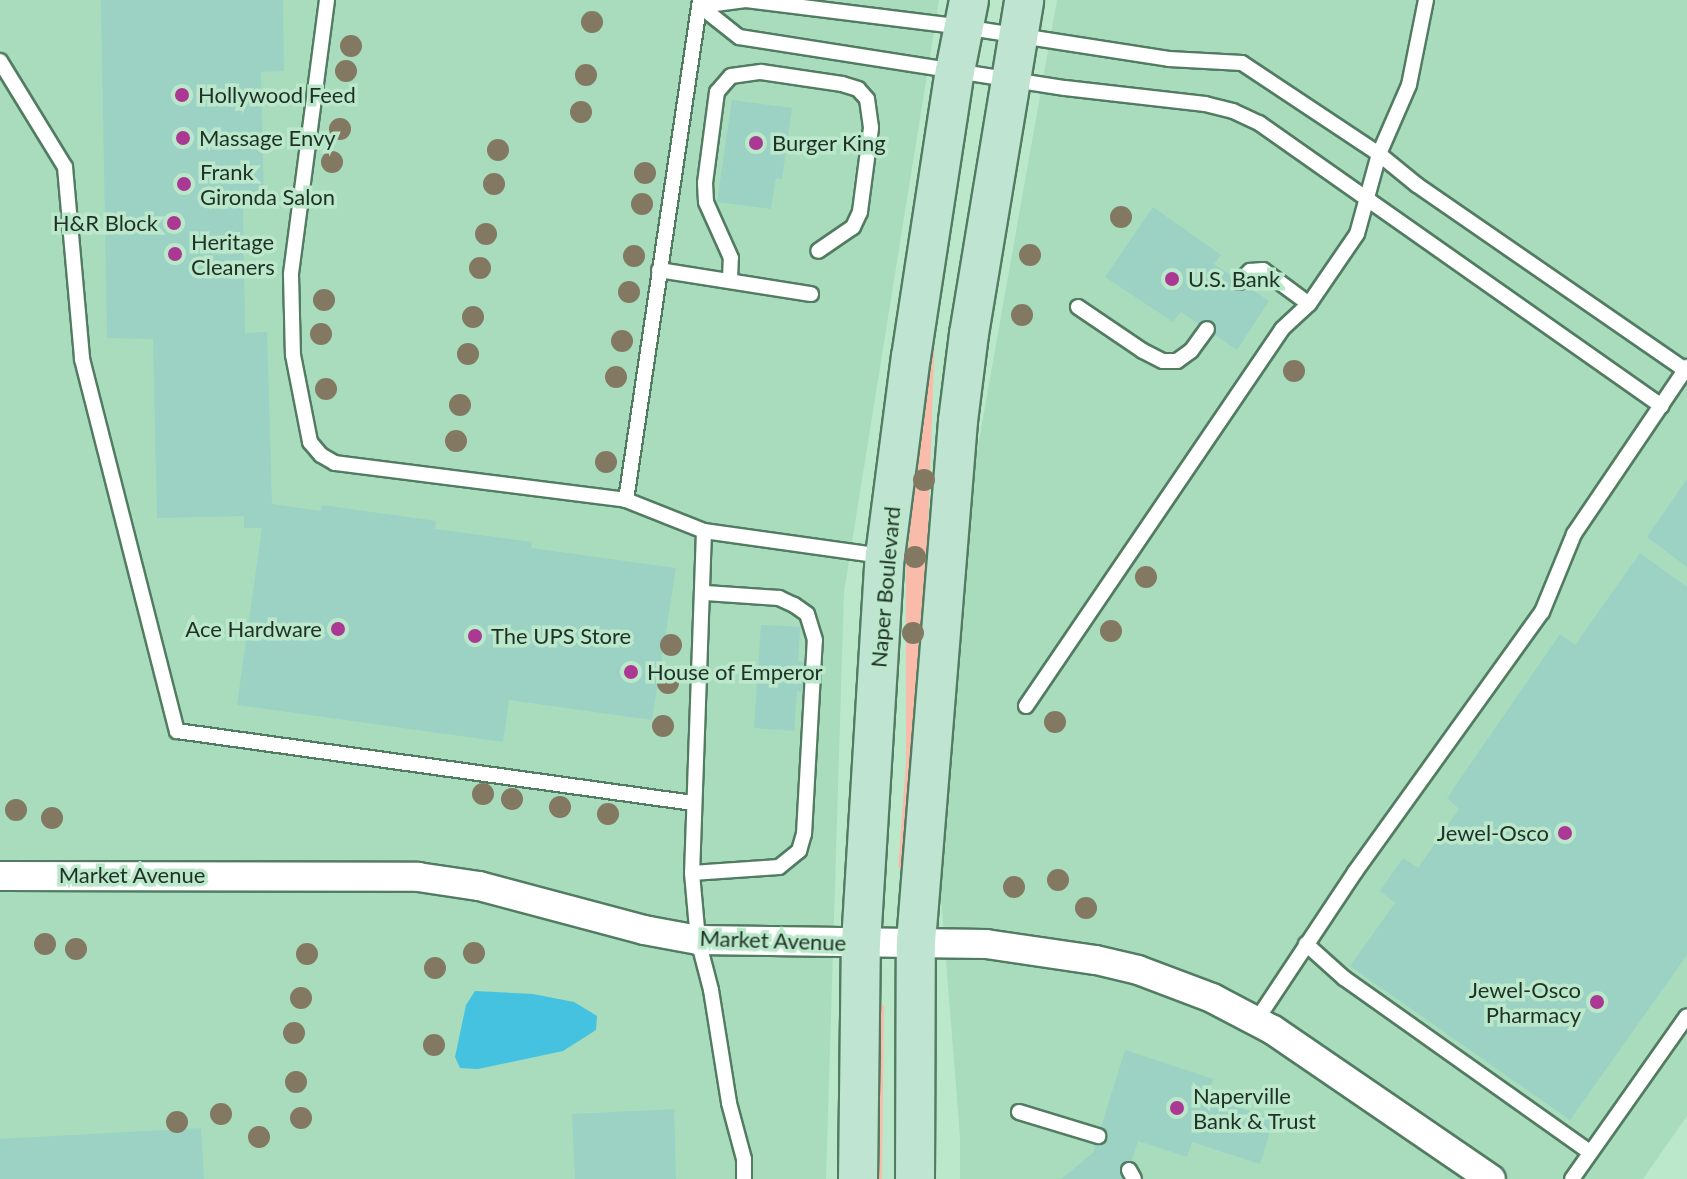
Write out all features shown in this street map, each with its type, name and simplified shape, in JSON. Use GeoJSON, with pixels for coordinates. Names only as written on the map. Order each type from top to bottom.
{"type":"FeatureCollection","features":[{"type":"Feature","properties":{"kind":"main road","name":"Naper Boulevard"},"geometry":{"type":"LineString","coordinates":[[858,1179],[861,943],[885,556],[913,342],[966,14]]}},
{"type":"Feature","properties":{"kind":"main road"},"geometry":{"type":"LineString","coordinates":[[915,1179],[916,942],[958,421],[1020,18]]}},
{"type":"Feature","properties":{"kind":"street","name":"Market Avenue"},"geometry":{"type":"LineString","coordinates":[[0,876],[418,877],[479,886],[644,930],[698,940],[986,944],[1096,960],[1138,970],[1256,1021],[1318,1058],[1491,1179]]}},
{"type":"Feature","properties":{"kind":"lane"},"geometry":{"type":"LineString","coordinates":[[327,0],[291,275],[293,355],[310,442],[335,463],[626,500],[704,531],[885,556]]}},
{"type":"Feature","properties":{"kind":"lane"},"geometry":{"type":"LineString","coordinates":[[700,3],[746,0],[1020,18],[1169,59],[1242,63],[1379,154],[1417,185],[1686,369],[1574,534],[1542,612],[1306,944],[1256,1021]]}},
{"type":"Feature","properties":{"kind":"lane"},"geometry":{"type":"LineString","coordinates":[[1026,706],[1282,329],[1309,304],[1357,234],[1379,154],[1409,85],[1426,0]]}},
{"type":"Feature","properties":{"kind":"lane"},"geometry":{"type":"LineString","coordinates":[[626,500],[700,3]]}},
{"type":"Feature","properties":{"kind":"lane"},"geometry":{"type":"LineString","coordinates":[[700,3],[739,37],[1009,80],[1205,104],[1233,111],[1259,123],[1661,406]]}},
{"type":"Feature","properties":{"kind":"lane"},"geometry":{"type":"LineString","coordinates":[[0,61],[65,167],[82,359],[177,731],[693,803]]}},
{"type":"Feature","properties":{"kind":"lane"},"geometry":{"type":"LineString","coordinates":[[730,281],[731,258],[706,202],[705,183],[717,92],[731,76],[761,72],[842,84],[858,89],[867,99],[871,128],[860,212],[853,227],[818,251]]}},
{"type":"Feature","properties":{"kind":"lane"},"geometry":{"type":"LineString","coordinates":[[659,270],[811,294]]}},
{"type":"Feature","properties":{"kind":"lane"},"geometry":{"type":"LineString","coordinates":[[1239,282],[1250,271],[1263,270],[1309,304]]}},
{"type":"Feature","properties":{"kind":"lane"},"geometry":{"type":"LineString","coordinates":[[1078,307],[1163,361],[1177,361],[1191,351],[1207,329]]}},
{"type":"Feature","properties":{"kind":"lane"},"geometry":{"type":"LineString","coordinates":[[704,531],[705,593],[692,873],[698,940],[711,990],[729,1103],[744,1159],[744,1179]]}},
{"type":"Feature","properties":{"kind":"lane"},"geometry":{"type":"LineString","coordinates":[[692,873],[779,867],[791,861],[799,851],[804,834],[815,640],[807,614],[779,598],[705,593]]}},
{"type":"Feature","properties":{"kind":"lane"},"geometry":{"type":"LineString","coordinates":[[1306,944],[1339,974],[1590,1152]]}},
{"type":"Feature","properties":{"kind":"lane"},"geometry":{"type":"LineString","coordinates":[[1572,1179],[1687,1016]]}},
{"type":"Feature","properties":{"kind":"lane"},"geometry":{"type":"LineString","coordinates":[[1019,1112],[1098,1136]]}},
{"type":"Feature","properties":{"kind":"shaded area"},"geometry":{"type":"Polygon","coordinates":[[[0,0],[939,0],[844,592],[826,1179],[0,1179],[0,0]]]}},
{"type":"Feature","properties":{"kind":"shaded area"},"geometry":{"type":"Polygon","coordinates":[[[1057,0],[1687,0],[1687,1116],[1643,1179],[960,1179],[960,1137],[940,884],[952,719],[972,480],[1057,0]]]}},
{"type":"Feature","properties":{"kind":"shaded area"},"geometry":{"type":"Polygon","coordinates":[[[931,328],[935,329],[926,590],[901,869],[898,867],[906,763],[906,568],[931,328]]]}},
{"type":"Feature","properties":{"kind":"shaded area"},"geometry":{"type":"Polygon","coordinates":[[[879,1002],[884,1006],[882,1179],[873,1179],[879,1002]]]}},
{"type":"Feature","properties":{"kind":"water"},"geometry":{"type":"Polygon","coordinates":[[[475,991],[533,994],[574,1002],[597,1016],[596,1030],[563,1051],[478,1069],[460,1068],[455,1057],[466,1005],[475,991]]]}},
{"type":"Feature","properties":{"kind":"building"},"geometry":{"type":"Polygon","coordinates":[[[101,0],[283,0],[284,71],[261,72],[264,206],[243,206],[245,333],[267,332],[272,504],[321,511],[322,505],[436,521],[435,529],[532,542],[531,548],[676,568],[652,720],[509,700],[503,742],[237,705],[262,528],[244,528],[244,516],[157,518],[153,339],[107,338],[101,0]]]}},
{"type":"Feature","properties":{"kind":"building","name":"Burger King"},"geometry":{"type":"Polygon","coordinates":[[[732,100],[792,108],[782,179],[776,178],[771,209],[717,202],[732,100]]]}},
{"type":"Feature","properties":{"kind":"building","name":"U.S. Bank"},"geometry":{"type":"Polygon","coordinates":[[[1153,207],[1221,255],[1214,264],[1269,301],[1237,350],[1181,312],[1173,322],[1105,277],[1153,207]]]}},
{"type":"Feature","properties":{"kind":"building"},"geometry":{"type":"Polygon","coordinates":[[[1687,479],[1687,567],[1647,537],[1687,479]]]}},
{"type":"Feature","properties":{"kind":"building","name":"Jewel-Osco"},"geometry":{"type":"Polygon","coordinates":[[[1640,553],[1687,587],[1687,955],[1570,1120],[1350,966],[1395,903],[1380,891],[1403,858],[1418,868],[1459,809],[1447,798],[1560,634],[1575,645],[1640,553]]]}},
{"type":"Feature","properties":{"kind":"building"},"geometry":{"type":"Polygon","coordinates":[[[761,625],[800,627],[798,661],[805,662],[803,692],[797,691],[794,731],[754,728],[761,625]]]}},
{"type":"Feature","properties":{"kind":"building"},"geometry":{"type":"Polygon","coordinates":[[[1125,1050],[1213,1079],[1208,1097],[1274,1119],[1260,1164],[1192,1142],[1187,1157],[1138,1141],[1126,1179],[1061,1179],[1093,1153],[1125,1050]]]}},
{"type":"Feature","properties":{"kind":"building"},"geometry":{"type":"Polygon","coordinates":[[[674,1109],[676,1179],[575,1179],[572,1114],[674,1109]]]}},
{"type":"Feature","properties":{"kind":"building"},"geometry":{"type":"Polygon","coordinates":[[[201,1128],[204,1179],[0,1179],[0,1139],[201,1128]]]}},
{"type":"Feature","properties":{"kind":"place","name":"Hollywood Feed"},"geometry":{"type":"Point","coordinates":[182,95]}},
{"type":"Feature","properties":{"kind":"place","name":"Massage Envy"},"geometry":{"type":"Point","coordinates":[183,138]}},
{"type":"Feature","properties":{"kind":"place","name":"Burger King"},"geometry":{"type":"Point","coordinates":[756,143]}},
{"type":"Feature","properties":{"kind":"place","name":"Frank Gironda Salon"},"geometry":{"type":"Point","coordinates":[184,184]}},
{"type":"Feature","properties":{"kind":"place","name":"H&R Block"},"geometry":{"type":"Point","coordinates":[174,223]}},
{"type":"Feature","properties":{"kind":"place","name":"Heritage Cleaners"},"geometry":{"type":"Point","coordinates":[175,254]}},
{"type":"Feature","properties":{"kind":"place","name":"U.S. Bank"},"geometry":{"type":"Point","coordinates":[1172,279]}},
{"type":"Feature","properties":{"kind":"place","name":"Ace Hardware"},"geometry":{"type":"Point","coordinates":[338,629]}},
{"type":"Feature","properties":{"kind":"place","name":"The UPS Store"},"geometry":{"type":"Point","coordinates":[475,636]}},
{"type":"Feature","properties":{"kind":"place","name":"House of Emperor"},"geometry":{"type":"Point","coordinates":[631,672]}},
{"type":"Feature","properties":{"kind":"place","name":"Jewel-Osco"},"geometry":{"type":"Point","coordinates":[1565,833]}},
{"type":"Feature","properties":{"kind":"place","name":"Jewel-Osco Pharmacy"},"geometry":{"type":"Point","coordinates":[1597,1002]}},
{"type":"Feature","properties":{"kind":"place","name":"Naperville Bank & Trust"},"geometry":{"type":"Point","coordinates":[1177,1108]}}]}
